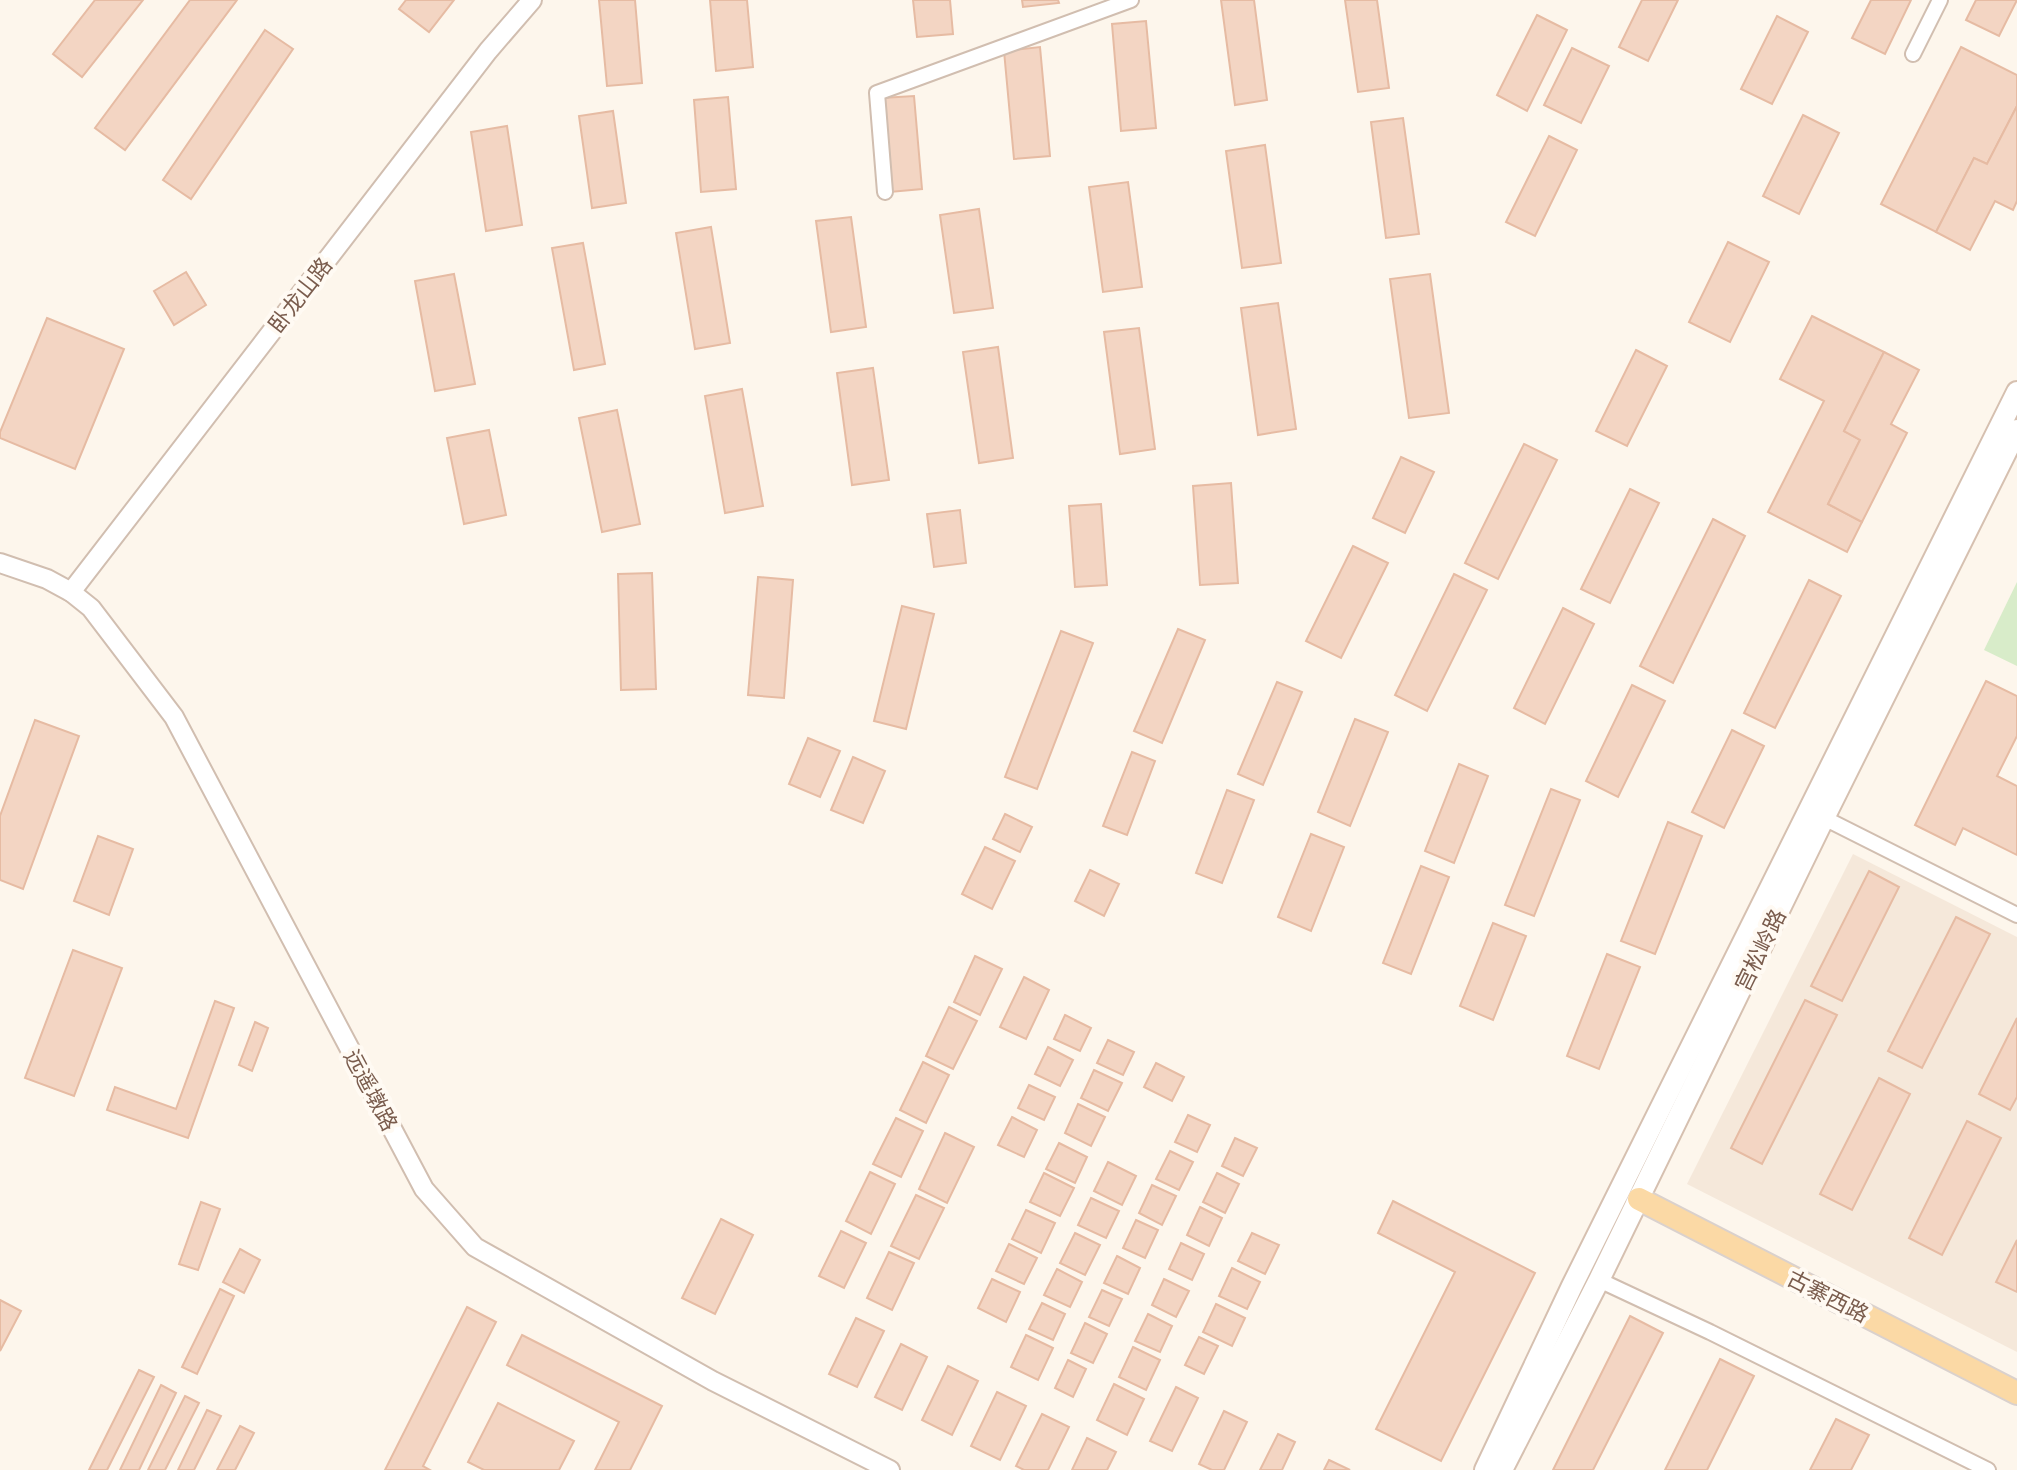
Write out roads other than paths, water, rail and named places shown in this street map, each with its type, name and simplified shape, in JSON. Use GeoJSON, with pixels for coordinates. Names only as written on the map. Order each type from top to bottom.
{"type":"FeatureCollection","features":[{"type":"Feature","properties":{"kind":"main road"},"geometry":{"type":"LineString","coordinates":[[1485,1470],[1586,1257],[2017,392]]}},
{"type":"Feature","properties":{"kind":"main road","name":"宫松岭路"},"geometry":{"type":"LineString","coordinates":[[1502,1470],[1599,1280],[2017,430]]}},
{"type":"Feature","properties":{"kind":"main road","name":"古寨西路"},"geometry":{"type":"LineString","coordinates":[[1639,1199],[2017,1393]]}},
{"type":"Feature","properties":{"kind":"street","name":"卧龙山路"},"geometry":{"type":"LineString","coordinates":[[71,592],[488,51],[532,0]]}},
{"type":"Feature","properties":{"kind":"street"},"geometry":{"type":"LineString","coordinates":[[885,192],[877,93],[1131,0]]}},
{"type":"Feature","properties":{"kind":"street"},"geometry":{"type":"LineString","coordinates":[[1913,54],[1940,0]]}},
{"type":"Feature","properties":{"kind":"street","name":"远遥墩路"},"geometry":{"type":"LineString","coordinates":[[0,563],[47,579],[91,608],[174,717],[424,1189],[475,1247],[713,1381],[890,1470]]}},
{"type":"Feature","properties":{"kind":"street"},"geometry":{"type":"LineString","coordinates":[[1824,818],[2017,915]]}},
{"type":"Feature","properties":{"kind":"street"},"geometry":{"type":"LineString","coordinates":[[1599,1280],[1988,1470]]}}]}
